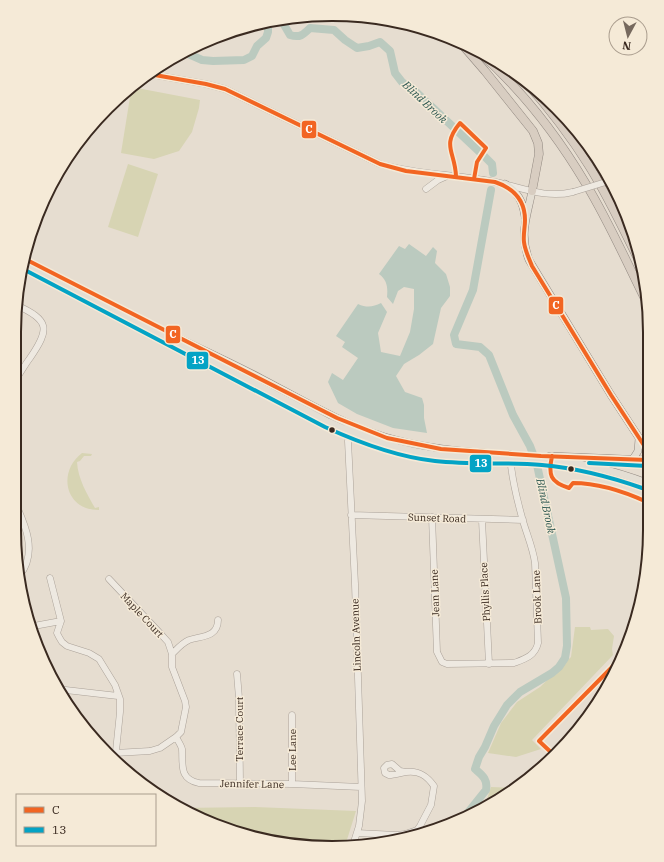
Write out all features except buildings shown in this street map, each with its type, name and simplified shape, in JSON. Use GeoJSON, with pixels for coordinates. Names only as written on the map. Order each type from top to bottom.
{"type":"FeatureCollection","features":[{"type":"Feature","properties":{"kind":"highway"},"geometry":{"type":"LineString","coordinates":[[470,53],[513,104],[534,134],[538,143],[539,154],[532,191]]}},
{"type":"Feature","properties":{"kind":"highway"},"geometry":{"type":"LineString","coordinates":[[494,67],[527,101],[566,151],[595,199],[640,288]]}},
{"type":"Feature","properties":{"kind":"highway"},"geometry":{"type":"LineString","coordinates":[[546,106],[584,159],[605,194],[629,240]]}},
{"type":"Feature","properties":{"kind":"main road"},"geometry":{"type":"LineString","coordinates":[[505,184],[512,188],[521,200],[526,219]]}},
{"type":"Feature","properties":{"kind":"main road"},"geometry":{"type":"LineString","coordinates":[[532,191],[524,232],[524,246],[532,266],[643,444]]}},
{"type":"Feature","properties":{"kind":"main road"},"geometry":{"type":"LineString","coordinates":[[30,261],[330,414],[387,438],[431,448],[510,456],[643,460]]}},
{"type":"Feature","properties":{"kind":"main road"},"geometry":{"type":"LineString","coordinates":[[28,265],[328,422],[350,432],[390,446],[421,453],[452,456],[510,456]]}},
{"type":"Feature","properties":{"kind":"main road"},"geometry":{"type":"LineString","coordinates":[[633,459],[638,451],[639,439]]}},
{"type":"Feature","properties":{"kind":"main road"},"geometry":{"type":"LineString","coordinates":[[542,458],[589,465],[618,473],[643,482]]}},
{"type":"Feature","properties":{"kind":"street"},"geometry":{"type":"LineString","coordinates":[[156,75],[206,84],[225,89],[380,164],[406,171],[505,184],[553,195],[573,192],[604,182]]}},
{"type":"Feature","properties":{"kind":"street"},"geometry":{"type":"LineString","coordinates":[[426,189],[438,180],[448,176]]}},
{"type":"Feature","properties":{"kind":"street"},"geometry":{"type":"LineString","coordinates":[[21,372],[42,340],[44,329],[40,319],[36,315],[22,308]]}},
{"type":"Feature","properties":{"kind":"street","name":"Lincoln Avenue"},"geometry":{"type":"LineString","coordinates":[[352,424],[348,441],[361,787],[361,811],[355,840]]}},
{"type":"Feature","properties":{"kind":"street","name":"Brook Lane"},"geometry":{"type":"LineString","coordinates":[[447,664],[514,663],[524,660],[532,655],[537,648],[538,630],[535,558],[523,520],[510,456]]}},
{"type":"Feature","properties":{"kind":"street","name":"Sunset Road"},"geometry":{"type":"LineString","coordinates":[[351,514],[482,520],[523,520]]}},
{"type":"Feature","properties":{"kind":"street"},"geometry":{"type":"LineString","coordinates":[[21,517],[29,542],[26,566],[24,569]]}},
{"type":"Feature","properties":{"kind":"street","name":"Jean Lane"},"geometry":{"type":"LineString","coordinates":[[432,517],[437,652],[442,662],[447,664]]}},
{"type":"Feature","properties":{"kind":"street","name":"Phyllis Place"},"geometry":{"type":"LineString","coordinates":[[482,520],[489,664]]}},
{"type":"Feature","properties":{"kind":"street"},"geometry":{"type":"LineString","coordinates":[[50,578],[60,621],[57,633],[62,642],[67,646],[89,653],[99,660],[115,685],[120,699],[115,753]]}},
{"type":"Feature","properties":{"kind":"street","name":"Maple Court"},"geometry":{"type":"LineString","coordinates":[[108,579],[168,642],[172,654],[172,667],[186,707],[181,732],[176,737]]}},
{"type":"Feature","properties":{"kind":"street"},"geometry":{"type":"LineString","coordinates":[[172,654],[188,640],[211,634],[216,630],[218,620]]}},
{"type":"Feature","properties":{"kind":"street"},"geometry":{"type":"LineString","coordinates":[[37,625],[60,621]]}},
{"type":"Feature","properties":{"kind":"street","name":"Terrace Court"},"geometry":{"type":"LineString","coordinates":[[237,674],[239,698],[240,783]]}},
{"type":"Feature","properties":{"kind":"street"},"geometry":{"type":"LineString","coordinates":[[65,690],[118,696]]}},
{"type":"Feature","properties":{"kind":"street","name":"Lee Lane"},"geometry":{"type":"LineString","coordinates":[[292,716],[292,784]]}},
{"type":"Feature","properties":{"kind":"street"},"geometry":{"type":"LineString","coordinates":[[115,753],[150,751],[160,748],[176,737]]}},
{"type":"Feature","properties":{"kind":"street","name":"Jennifer Lane"},"geometry":{"type":"LineString","coordinates":[[176,737],[182,748],[181,762],[184,774],[189,780],[199,783],[292,784],[361,787]]}},
{"type":"Feature","properties":{"kind":"street"},"geometry":{"type":"LineString","coordinates":[[406,772],[420,773],[427,776],[434,786],[431,805],[418,828]]}},
{"type":"Feature","properties":{"kind":"street"},"geometry":{"type":"LineString","coordinates":[[357,833],[397,834]]}},
{"type":"Feature","properties":{"kind":"shaded area"},"geometry":{"type":"Polygon","coordinates":[[[139,88],[200,100],[192,132],[179,151],[154,159],[121,153],[130,95],[139,88]]]}},
{"type":"Feature","properties":{"kind":"shaded area"},"geometry":{"type":"Polygon","coordinates":[[[128,164],[158,174],[138,237],[108,227],[128,164]]]}},
{"type":"Feature","properties":{"kind":"shaded area"},"geometry":{"type":"Polygon","coordinates":[[[409,244],[426,256],[433,247],[437,251],[435,263],[446,274],[450,287],[450,296],[441,308],[433,344],[404,364],[396,376],[405,392],[422,398],[427,433],[393,428],[357,414],[338,403],[328,382],[332,373],[343,380],[358,358],[342,347],[345,342],[336,336],[358,304],[370,306],[381,303],[387,312],[378,333],[381,352],[400,356],[410,332],[414,309],[414,289],[404,287],[398,291],[393,304],[387,297],[387,287],[385,281],[379,274],[399,246],[405,249],[409,244]]]}},
{"type":"Feature","properties":{"kind":"shaded area"},"geometry":{"type":"Polygon","coordinates":[[[82,453],[92,454],[91,456],[84,456],[77,462],[81,480],[86,492],[95,508],[99,507],[99,510],[87,508],[78,504],[68,489],[67,479],[69,470],[74,461],[82,453]]]}},
{"type":"Feature","properties":{"kind":"shaded area"},"geometry":{"type":"Polygon","coordinates":[[[575,627],[590,627],[591,630],[608,629],[614,636],[612,649],[613,655],[532,740],[541,749],[516,757],[488,753],[501,723],[517,702],[540,687],[571,657],[575,627]]]}},
{"type":"Feature","properties":{"kind":"shaded area"},"geometry":{"type":"Polygon","coordinates":[[[491,787],[507,788],[486,800],[491,787]]]}},
{"type":"Feature","properties":{"kind":"shaded area"},"geometry":{"type":"Polygon","coordinates":[[[255,807],[356,811],[347,840],[332,841],[271,835],[232,824],[192,808],[255,807]]]}},
{"type":"Feature","properties":{"kind":"waterway","name":"Blind Brook"},"geometry":{"type":"LineString","coordinates":[[284,25],[290,35],[293,36],[301,35],[310,28],[334,30],[357,48],[380,42],[390,51],[395,73],[402,82],[416,92],[485,157],[492,164],[493,173]]}},
{"type":"Feature","properties":{"kind":"waterway","name":"Blind Brook"},"geometry":{"type":"LineString","coordinates":[[191,55],[202,60],[244,60],[252,56],[257,46],[266,38],[268,28]]}},
{"type":"Feature","properties":{"kind":"waterway","name":"Blind Brook"},"geometry":{"type":"LineString","coordinates":[[471,808],[486,790],[485,780],[475,769],[494,726],[507,705],[520,692],[552,673],[559,667],[565,658],[567,646],[566,598],[537,465],[530,446],[513,415],[489,355],[480,347],[456,344],[454,335],[473,290],[491,190]]}},
{"type":"Feature","properties":{"kind":"transit line","name":"C"},"geometry":{"type":"LineString","coordinates":[[156,75],[225,89],[380,164],[406,171],[495,182],[512,191],[523,206],[525,220],[524,242],[532,266],[611,395],[643,444]]}},
{"type":"Feature","properties":{"kind":"transit line","name":"C"},"geometry":{"type":"LineString","coordinates":[[456,176],[450,143],[451,137],[460,123],[486,148],[477,162],[474,179]]}},
{"type":"Feature","properties":{"kind":"transit line","name":"C"},"geometry":{"type":"LineString","coordinates":[[30,261],[337,418],[387,438],[441,449],[541,456],[643,460]]}},
{"type":"Feature","properties":{"kind":"transit line","name":"13"},"geometry":{"type":"LineString","coordinates":[[27,271],[325,427],[365,444],[393,453],[435,461],[529,464],[568,468],[607,477],[643,488]]}},
{"type":"Feature","properties":{"kind":"transit line","name":"C"},"geometry":{"type":"LineString","coordinates":[[552,456],[550,468],[552,477],[558,483],[569,488]]}},
{"type":"Feature","properties":{"kind":"transit line","name":"13"},"geometry":{"type":"LineString","coordinates":[[589,463],[643,466]]}},
{"type":"Feature","properties":{"kind":"transit line","name":"C"},"geometry":{"type":"LineString","coordinates":[[569,488],[573,483],[592,484],[620,491],[643,500]]}},
{"type":"Feature","properties":{"kind":"transit line","name":"C"},"geometry":{"type":"LineString","coordinates":[[550,752],[539,741],[611,668]]}}]}
